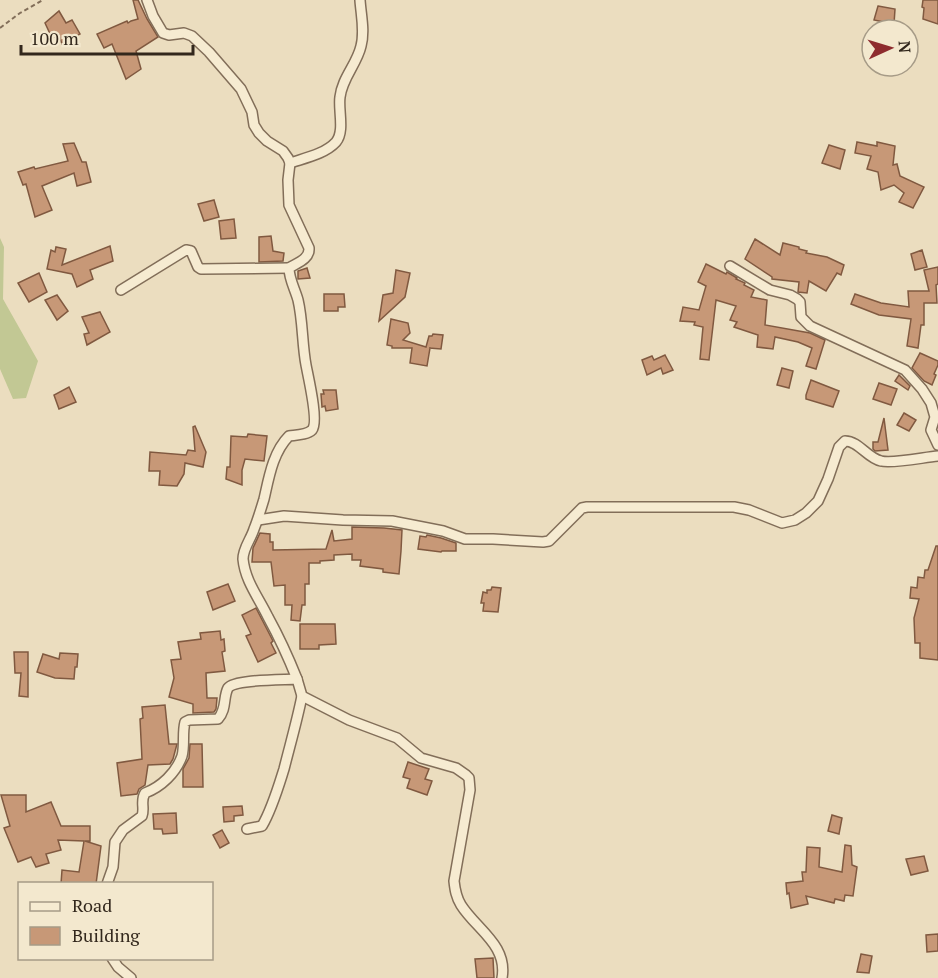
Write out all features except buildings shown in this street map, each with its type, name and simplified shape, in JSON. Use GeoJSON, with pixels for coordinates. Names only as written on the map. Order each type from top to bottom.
{"type":"FeatureCollection","features":[{"type":"Feature","properties":{"kind":"street"},"geometry":{"type":"LineString","coordinates":[[121,290],[186,250],[191,251],[201,269],[289,268],[307,257],[309,253],[289,206],[290,163],[288,158],[283,151],[259,133],[241,89],[209,52],[192,36],[184,33],[163,33],[147,0]]}},
{"type":"Feature","properties":{"kind":"street"},"geometry":{"type":"LineString","coordinates":[[290,163],[318,153],[334,144],[339,137],[340,96],[345,77],[361,47],[360,0]]}},
{"type":"Feature","properties":{"kind":"street"},"geometry":{"type":"LineString","coordinates":[[730,266],[770,290],[797,299],[800,302],[801,317],[810,326],[905,370],[922,389],[930,403],[934,417],[931,430],[938,446]]}},
{"type":"Feature","properties":{"kind":"street"},"geometry":{"type":"LineString","coordinates":[[247,829],[262,826],[266,819],[285,765],[302,696],[276,631],[248,583],[243,558],[245,548],[258,520],[277,452],[289,436],[306,433],[312,430],[314,425],[298,301],[289,268]]}},
{"type":"Feature","properties":{"kind":"street"},"geometry":{"type":"LineString","coordinates":[[258,520],[284,516],[392,521],[443,531],[465,539],[543,543],[549,541],[582,508],[587,507],[734,507],[787,522],[806,513],[818,501],[844,441],[852,441],[870,456],[882,461],[938,456]]}},
{"type":"Feature","properties":{"kind":"street"},"geometry":{"type":"LineString","coordinates":[[108,882],[114,867],[115,842],[123,831],[142,816],[142,798],[145,793],[167,780],[182,756],[185,722],[218,719],[223,713],[228,689],[231,686],[247,681],[297,679]]}},
{"type":"Feature","properties":{"kind":"street"},"geometry":{"type":"LineString","coordinates":[[302,696],[349,720],[397,738],[421,758],[456,768],[469,778],[470,790],[454,882],[461,904],[502,958],[504,971],[502,978]]}},
{"type":"Feature","properties":{"kind":"street"},"geometry":{"type":"LineString","coordinates":[[113,960],[131,978]]}},
{"type":"Feature","properties":{"kind":"path"},"geometry":{"type":"LineString","coordinates":[[0,28],[43,0]]}},
{"type":"Feature","properties":{"kind":"green space"},"geometry":{"type":"Polygon","coordinates":[[[0,238],[4,247],[3,299],[38,361],[26,398],[13,399],[0,369],[0,238]]]}}]}
